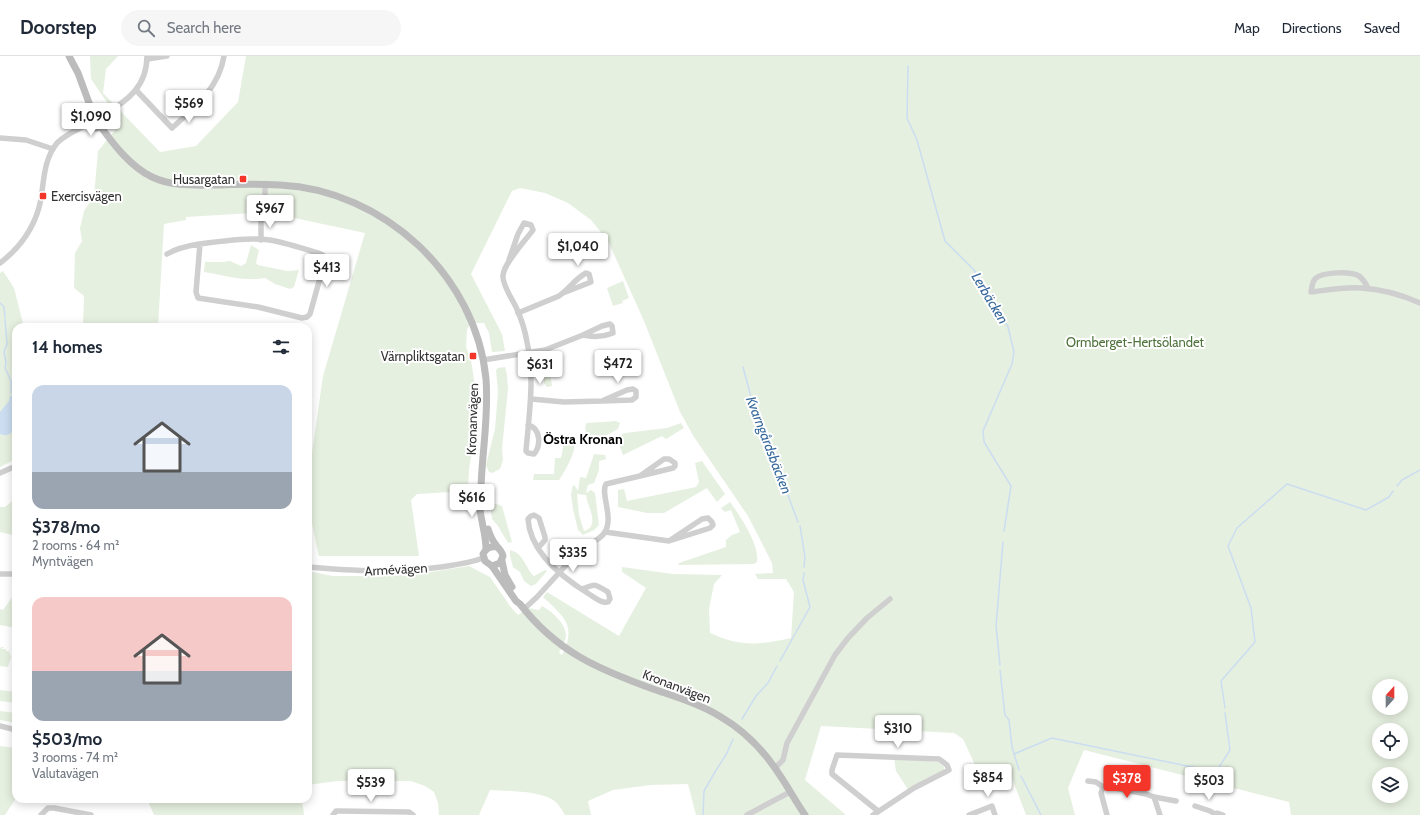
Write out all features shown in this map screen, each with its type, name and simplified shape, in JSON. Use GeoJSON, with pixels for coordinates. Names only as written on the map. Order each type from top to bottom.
{"type":"FeatureCollection","features":[{"type":"Feature","properties":{"kind":"street"},"geometry":{"type":"LineString","coordinates":[[69,56],[78,73],[92,111]]}},
{"type":"Feature","properties":{"kind":"street"},"geometry":{"type":"LineString","coordinates":[[104,114],[124,102],[136,90],[144,76],[147,57],[167,56]]}},
{"type":"Feature","properties":{"kind":"street"},"geometry":{"type":"LineString","coordinates":[[136,90],[172,128],[201,101],[211,89],[218,76],[224,56]]}},
{"type":"Feature","properties":{"kind":"street"},"geometry":{"type":"LineString","coordinates":[[98,110],[104,114],[105,121],[101,127],[93,128],[88,124],[87,117],[92,111],[98,110]]}},
{"type":"Feature","properties":{"kind":"street"},"geometry":{"type":"LineString","coordinates":[[0,263],[17,248],[32,224],[40,204],[46,164],[53,149],[64,137],[88,124]]}},
{"type":"Feature","properties":{"kind":"street","name":"Kronanvägen"},"geometry":{"type":"LineString","coordinates":[[101,127],[108,137],[137,167],[150,176],[165,182],[190,185],[265,184],[305,188],[347,199],[391,222],[412,238],[446,276],[458,295],[471,322],[483,360],[487,400],[486,430],[480,479],[489,533],[497,547]]}},
{"type":"Feature","properties":{"kind":"street"},"geometry":{"type":"LineString","coordinates":[[0,138],[26,140],[53,149]]}},
{"type":"Feature","properties":{"kind":"street"},"geometry":{"type":"LineString","coordinates":[[260,240],[261,222],[265,205],[265,184]]}},
{"type":"Feature","properties":{"kind":"street"},"geometry":{"type":"LineString","coordinates":[[509,260],[532,230],[531,225],[524,223],[518,234],[503,274],[503,279],[523,327],[531,364],[531,399],[528,425],[526,451],[534,454],[537,447],[539,434],[536,429],[528,425]]}},
{"type":"Feature","properties":{"kind":"street"},"geometry":{"type":"LineString","coordinates":[[167,254],[174,249],[200,244],[227,240],[270,240],[321,254],[324,256],[325,260],[310,314],[307,317],[302,318],[258,307],[198,298],[196,292],[200,244]]}},
{"type":"Feature","properties":{"kind":"street"},"geometry":{"type":"LineString","coordinates":[[518,313],[591,282],[589,274],[586,273],[581,276],[563,293]]}},
{"type":"Feature","properties":{"kind":"street"},"geometry":{"type":"LineString","coordinates":[[1368,288],[1359,276],[1350,273],[1339,273],[1318,276],[1315,279],[1311,292],[1359,287],[1407,298],[1420,303]]}},
{"type":"Feature","properties":{"kind":"street"},"geometry":{"type":"LineString","coordinates":[[483,360],[545,350],[610,324],[613,330],[613,334],[608,335],[583,335]]}},
{"type":"Feature","properties":{"kind":"street"},"geometry":{"type":"LineString","coordinates":[[531,399],[564,402],[602,401],[632,400],[636,397],[636,391],[633,389],[626,390],[602,401]]}},
{"type":"Feature","properties":{"kind":"street"},"geometry":{"type":"LineString","coordinates":[[522,606],[537,597],[582,548],[597,540],[605,532],[608,518],[604,489],[608,482],[640,476],[673,468],[675,463],[669,459],[664,459],[640,476]]}},
{"type":"Feature","properties":{"kind":"street"},"geometry":{"type":"LineString","coordinates":[[0,473],[12,468]]}},
{"type":"Feature","properties":{"kind":"street","name":"Kronanvägen"},"geometry":{"type":"LineString","coordinates":[[481,489],[479,498],[486,540],[486,549]]}},
{"type":"Feature","properties":{"kind":"street"},"geometry":{"type":"LineString","coordinates":[[538,548],[545,540],[545,537],[539,518],[534,515],[529,517],[528,521],[531,533],[538,548],[544,557],[559,573],[582,589],[603,602],[608,602],[610,598],[608,592],[595,584],[582,589]]}},
{"type":"Feature","properties":{"kind":"street"},"geometry":{"type":"LineString","coordinates":[[605,532],[669,541],[710,528],[713,525],[712,522],[708,518],[702,519],[669,541]]}},
{"type":"Feature","properties":{"kind":"street"},"geometry":{"type":"LineString","coordinates":[[490,547],[497,547],[503,553],[502,561],[498,565],[492,566],[486,563],[483,554],[486,549],[490,547]]}},
{"type":"Feature","properties":{"kind":"street","name":"Armévägen"},"geometry":{"type":"LineString","coordinates":[[312,568],[351,571],[406,571],[466,563],[484,558]]}},
{"type":"Feature","properties":{"kind":"street","name":"Kronanvägen"},"geometry":{"type":"LineString","coordinates":[[502,561],[505,575],[522,606]]}},
{"type":"Feature","properties":{"kind":"street","name":"Kronanvägen"},"geometry":{"type":"LineString","coordinates":[[492,566],[514,599],[539,626],[567,650],[610,673],[685,700],[721,717],[736,727],[760,748],[775,768],[805,815]]}},
{"type":"Feature","properties":{"kind":"street"},"geometry":{"type":"LineString","coordinates":[[0,574],[12,574]]}},
{"type":"Feature","properties":{"kind":"street"},"geometry":{"type":"LineString","coordinates":[[775,768],[783,760],[787,743],[835,655],[848,638],[867,618],[890,599]]}},
{"type":"Feature","properties":{"kind":"street"},"geometry":{"type":"LineString","coordinates":[[0,726],[12,729]]}},
{"type":"Feature","properties":{"kind":"street"},"geometry":{"type":"LineString","coordinates":[[873,815],[914,788],[949,770],[947,765],[939,759],[837,755],[832,774],[878,811]]}},
{"type":"Feature","properties":{"kind":"street"},"geometry":{"type":"LineString","coordinates":[[1088,780],[1096,782],[1102,787],[1109,786],[1176,801]]}},
{"type":"Feature","properties":{"kind":"street"},"geometry":{"type":"LineString","coordinates":[[1102,787],[1101,793],[1107,815]]}},
{"type":"Feature","properties":{"kind":"street"},"geometry":{"type":"LineString","coordinates":[[748,815],[790,792]]}},
{"type":"Feature","properties":{"kind":"street"},"geometry":{"type":"LineString","coordinates":[[1154,797],[1160,815]]}},
{"type":"Feature","properties":{"kind":"street"},"geometry":{"type":"LineString","coordinates":[[968,815],[992,806],[995,815]]}},
{"type":"Feature","properties":{"kind":"street"},"geometry":{"type":"LineString","coordinates":[[1195,806],[1210,811],[1214,815],[1217,813],[1224,815]]}},
{"type":"Feature","properties":{"kind":"street"},"geometry":{"type":"LineString","coordinates":[[41,815],[48,808],[54,808],[91,815]]}},
{"type":"Feature","properties":{"kind":"street"},"geometry":{"type":"LineString","coordinates":[[333,815],[336,811],[339,811],[409,812],[412,815]]}},
{"type":"Feature","properties":{"kind":"green space","name":"Ormberget-Hertsölandet"},"geometry":{"type":"Polygon","coordinates":[[[90,56],[118,56],[106,69],[103,93],[160,152],[196,146],[238,102],[246,56],[1420,56],[1420,815],[1291,815],[1289,802],[1084,750],[1068,788],[1075,815],[1026,815],[1010,773],[982,780],[963,739],[954,733],[821,726],[805,780],[846,815],[696,815],[688,784],[651,785],[613,790],[588,801],[591,815],[565,815],[555,801],[540,795],[523,792],[490,790],[479,815],[439,815],[438,803],[434,792],[425,786],[411,781],[337,781],[312,784],[312,572],[333,576],[376,576],[418,574],[469,566],[490,577],[518,615],[528,608],[539,610],[542,606],[554,614],[561,622],[566,635],[559,653],[562,655],[568,636],[566,622],[557,610],[543,597],[547,592],[619,636],[646,588],[622,572],[622,567],[673,574],[722,575],[714,584],[709,609],[710,633],[721,638],[740,643],[759,643],[791,638],[794,592],[786,579],[758,579],[755,574],[773,573],[772,563],[748,516],[694,437],[680,412],[644,321],[608,241],[591,220],[568,203],[545,193],[520,188],[512,191],[471,274],[502,334],[505,351],[492,352],[489,333],[484,323],[472,323],[467,329],[466,347],[471,360],[476,393],[475,435],[469,469],[468,491],[417,494],[411,500],[419,556],[319,556],[312,524],[312,453],[323,376],[365,233],[266,212],[186,217],[186,220],[164,224],[158,323],[83,323],[84,296],[74,288],[75,253],[82,241],[80,228],[84,211],[94,196],[98,151],[121,123],[91,79],[90,56]]]}},
{"type":"Feature","properties":{"kind":"green space"},"geometry":{"type":"Polygon","coordinates":[[[251,245],[259,250],[256,263],[258,265],[287,271],[299,270],[294,287],[290,289],[275,284],[265,278],[242,279],[204,272],[205,262],[230,261],[241,266],[246,263],[251,245]]]}},
{"type":"Feature","properties":{"kind":"green space"},"geometry":{"type":"Polygon","coordinates":[[[3,271],[14,288],[23,323],[12,323],[12,461],[0,467],[0,273],[3,271]]]}},
{"type":"Feature","properties":{"kind":"green space"},"geometry":{"type":"Polygon","coordinates":[[[623,281],[629,298],[622,301],[623,303],[613,306],[607,288],[623,281]]]}},
{"type":"Feature","properties":{"kind":"green space"},"geometry":{"type":"Polygon","coordinates":[[[505,367],[508,389],[502,449],[503,460],[500,469],[492,473],[489,472],[486,465],[495,429],[498,392],[496,370],[498,368],[505,367]]]}},
{"type":"Feature","properties":{"kind":"green space"},"geometry":{"type":"Polygon","coordinates":[[[543,368],[550,373],[552,386],[547,387],[544,383],[543,368]]]}},
{"type":"Feature","properties":{"kind":"green space"},"geometry":{"type":"Polygon","coordinates":[[[616,421],[620,423],[618,429],[607,435],[591,440],[586,432],[585,427],[587,423],[616,421]]]}},
{"type":"Feature","properties":{"kind":"green space"},"geometry":{"type":"Polygon","coordinates":[[[681,423],[684,428],[666,439],[662,436],[623,455],[616,437],[625,433],[667,428],[681,423]]]}},
{"type":"Feature","properties":{"kind":"green space"},"geometry":{"type":"Polygon","coordinates":[[[566,435],[574,441],[575,445],[570,461],[559,480],[533,480],[534,474],[554,474],[555,458],[561,458],[566,435]]]}},
{"type":"Feature","properties":{"kind":"green space"},"geometry":{"type":"Polygon","coordinates":[[[594,454],[605,455],[606,459],[599,461],[599,470],[594,483],[588,485],[586,493],[591,490],[595,493],[599,525],[594,530],[583,535],[578,530],[571,494],[573,485],[578,491],[580,477],[586,478],[594,454]],[[577,494],[579,515],[584,531],[592,525],[592,515],[586,495],[577,494]]]}},
{"type":"Feature","properties":{"kind":"green space"},"geometry":{"type":"Polygon","coordinates":[[[702,461],[725,494],[717,502],[707,488],[664,513],[647,513],[618,507],[618,490],[624,489],[627,501],[696,487],[699,482],[695,463],[702,461]]]}},
{"type":"Feature","properties":{"kind":"green space"},"geometry":{"type":"Polygon","coordinates":[[[12,501],[12,535],[0,532],[0,507],[5,507],[12,501]]]}},
{"type":"Feature","properties":{"kind":"green space"},"geometry":{"type":"Polygon","coordinates":[[[730,502],[744,523],[752,539],[757,555],[757,562],[754,564],[678,565],[679,563],[726,547],[726,540],[732,535],[740,532],[731,510],[725,512],[721,508],[730,502]]]}},
{"type":"Feature","properties":{"kind":"green space"},"geometry":{"type":"Polygon","coordinates":[[[493,503],[502,506],[512,542],[508,543],[492,519],[490,506],[493,503]]]}},
{"type":"Feature","properties":{"kind":"green space"},"geometry":{"type":"Polygon","coordinates":[[[510,550],[521,557],[534,576],[545,570],[547,571],[536,584],[531,586],[524,581],[520,572],[513,567],[510,550]]]}},
{"type":"Feature","properties":{"kind":"green space"},"geometry":{"type":"Polygon","coordinates":[[[12,598],[12,627],[0,625],[0,609],[3,610],[12,598]]]}},
{"type":"Feature","properties":{"kind":"green space"},"geometry":{"type":"Polygon","coordinates":[[[1,647],[4,647],[2,649],[6,649],[6,651],[9,651],[11,657],[8,667],[0,666],[1,647]]]}},
{"type":"Feature","properties":{"kind":"green space"},"geometry":{"type":"Polygon","coordinates":[[[0,690],[12,692],[12,702],[0,701],[0,690]]]}},
{"type":"Feature","properties":{"kind":"green space"},"geometry":{"type":"Polygon","coordinates":[[[0,711],[12,712],[12,722],[0,720],[0,711]]]}},
{"type":"Feature","properties":{"kind":"green space"},"geometry":{"type":"Polygon","coordinates":[[[0,746],[12,748],[13,803],[5,815],[0,815],[0,746]]]}},
{"type":"Feature","properties":{"kind":"green space"},"geometry":{"type":"Polygon","coordinates":[[[894,758],[938,762],[944,767],[944,771],[909,791],[896,771],[894,758]]]}},
{"type":"Feature","properties":{"kind":"green space"},"geometry":{"type":"Polygon","coordinates":[[[149,803],[302,803],[304,815],[154,815],[149,803]]]}},
{"type":"Feature","properties":{"kind":"water"},"geometry":{"type":"Polygon","coordinates":[[[10,396],[12,396],[12,432],[3,435],[0,434],[0,412],[9,401],[10,396]]]}},
{"type":"Feature","properties":{"kind":"waterway","name":"Lerbäcken"},"geometry":{"type":"LineString","coordinates":[[908,66],[907,118],[917,140],[945,241],[974,270],[1008,327],[1014,352],[1012,364],[983,431],[984,442],[1011,486],[1004,531]]}},
{"type":"Feature","properties":{"kind":"waterway"},"geometry":{"type":"LineString","coordinates":[[0,303],[4,307],[5,317]]}},
{"type":"Feature","properties":{"kind":"waterway"},"geometry":{"type":"LineString","coordinates":[[5,319],[7,344],[4,352],[6,362],[5,368],[11,381],[11,393]]}},
{"type":"Feature","properties":{"kind":"waterway","name":"Kvarngårdsbäcken"},"geometry":{"type":"LineString","coordinates":[[743,367],[751,397],[798,522]]}},
{"type":"Feature","properties":{"kind":"waterway"},"geometry":{"type":"LineString","coordinates":[[1397,486],[1402,480],[1420,470]]}},
{"type":"Feature","properties":{"kind":"waterway"},"geometry":{"type":"LineString","coordinates":[[1225,708],[1221,681],[1255,642],[1251,608],[1228,546],[1237,528],[1287,484],[1366,510],[1389,497],[1393,491]]}},
{"type":"Feature","properties":{"kind":"waterway","name":"Kvarngårdsbäcken"},"geometry":{"type":"LineString","coordinates":[[800,526],[805,557],[804,567]]}},
{"type":"Feature","properties":{"kind":"waterway","name":"Lerbäcken"},"geometry":{"type":"LineString","coordinates":[[1000,665],[996,626],[1003,542]]}},
{"type":"Feature","properties":{"kind":"waterway","name":"Kvarngårdsbäcken"},"geometry":{"type":"LineString","coordinates":[[780,661],[810,607],[803,580],[804,573]]}},
{"type":"Feature","properties":{"kind":"waterway","name":"Kvarngårdsbäcken"},"geometry":{"type":"LineString","coordinates":[[742,719],[756,696],[768,683],[777,666]]}},
{"type":"Feature","properties":{"kind":"waterway"},"geometry":{"type":"LineString","coordinates":[[1000,670],[1005,715],[1009,720],[1012,747],[1019,770]]}},
{"type":"Feature","properties":{"kind":"waterway"},"geometry":{"type":"LineString","coordinates":[[1014,754],[1052,738],[1216,772],[1230,750],[1225,713]]}},
{"type":"Feature","properties":{"kind":"waterway","name":"Kvarngårdsbäcken"},"geometry":{"type":"LineString","coordinates":[[703,815],[704,791],[727,753],[733,739]]}},
{"type":"Feature","properties":{"kind":"waterway"},"geometry":{"type":"LineString","coordinates":[[1021,776],[1041,815]]}},
{"type":"Feature","properties":{"kind":"place","name":"Husargatan"},"geometry":{"type":"Point","coordinates":[243,179]}},
{"type":"Feature","properties":{"kind":"place","name":"Exercisvägen"},"geometry":{"type":"Point","coordinates":[43,196]}},
{"type":"Feature","properties":{"kind":"place","name":"Värnpliktsgatan"},"geometry":{"type":"Point","coordinates":[473,356]}},
{"type":"Feature","properties":{"kind":"district","name":"Östra Kronan"},"geometry":{"type":"Point","coordinates":[583,439]}}]}
